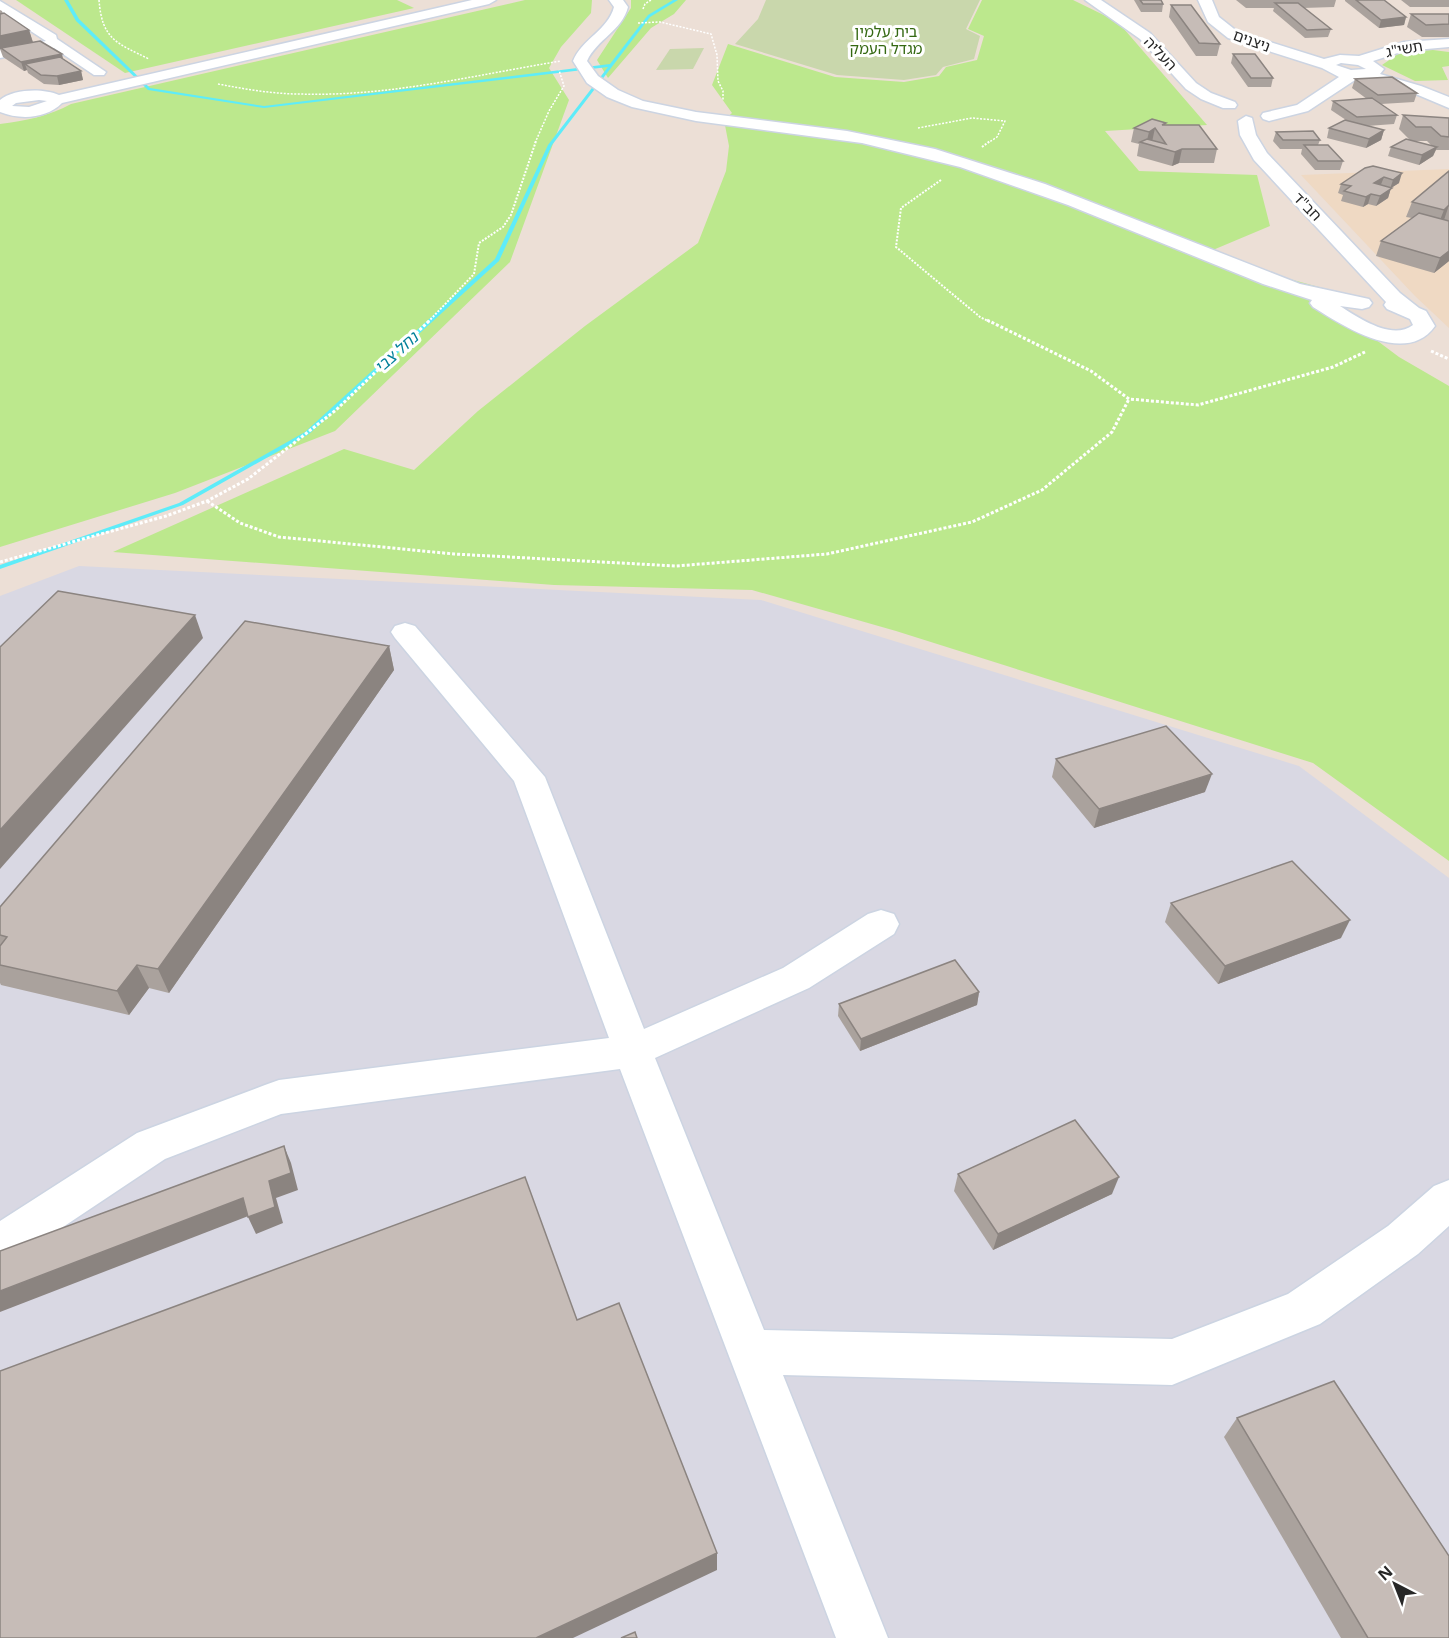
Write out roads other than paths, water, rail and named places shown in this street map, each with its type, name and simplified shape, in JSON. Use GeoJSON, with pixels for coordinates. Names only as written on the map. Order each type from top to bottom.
{"type":"FeatureCollection","features":[{"type":"Feature","properties":{"kind":"street"},"geometry":{"type":"LineString","coordinates":[[173,71],[463,0]]}},
{"type":"Feature","properties":{"kind":"street"},"geometry":{"type":"LineString","coordinates":[[2,109],[8,100],[23,96],[51,98],[489,0]]}},
{"type":"Feature","properties":{"kind":"street"},"geometry":{"type":"LineString","coordinates":[[616,0],[621,7],[619,15],[584,50],[580,61],[583,70],[593,82],[611,93],[648,106],[698,116],[822,131],[912,149],[965,163],[1081,202],[1291,287],[1322,297],[1365,303],[1386,303],[1410,310],[1419,315],[1424,326],[1413,334],[1390,335],[1365,330],[1291,287]]}},
{"type":"Feature","properties":{"kind":"street","name":"העליה"},"geometry":{"type":"LineString","coordinates":[[1092,0],[1145,36],[1191,86],[1206,96],[1229,105],[1223,107],[1220,112],[1229,118],[1250,111]]}},
{"type":"Feature","properties":{"kind":"street","name":"ניצנים"},"geometry":{"type":"LineString","coordinates":[[1205,0],[1213,19],[1233,35],[1351,68],[1416,89],[1449,103]]}},
{"type":"Feature","properties":{"kind":"street"},"geometry":{"type":"LineString","coordinates":[[0,5],[99,72]]}},
{"type":"Feature","properties":{"kind":"street"},"geometry":{"type":"LineString","coordinates":[[0,54],[53,40]]}},
{"type":"Feature","properties":{"kind":"street","name":"תשי\"ג"},"geometry":{"type":"LineString","coordinates":[[1351,68],[1392,48],[1410,44],[1449,43]]}},
{"type":"Feature","properties":{"kind":"street"},"geometry":{"type":"LineString","coordinates":[[1250,111],[1288,105],[1351,68]]}},
{"type":"Feature","properties":{"kind":"street"},"geometry":{"type":"LineString","coordinates":[[1250,111],[1258,120],[1302,108],[1351,68]]}},
{"type":"Feature","properties":{"kind":"street"},"geometry":{"type":"LineString","coordinates":[[8,84],[23,96]]}},
{"type":"Feature","properties":{"kind":"street"},"geometry":{"type":"LineString","coordinates":[[2,109],[39,110],[52,105],[51,98]]}},
{"type":"Feature","properties":{"kind":"street","name":"חב\"ד"},"geometry":{"type":"LineString","coordinates":[[1250,111],[1248,135],[1260,156],[1382,285],[1410,310]]}},
{"type":"Feature","properties":{"kind":"street"},"geometry":{"type":"LineString","coordinates":[[1349,320],[1348,309],[1377,297],[1382,285]]}},
{"type":"Feature","properties":{"kind":"street"},"geometry":{"type":"LineString","coordinates":[[405,632],[529,777],[633,1051],[862,1638]]}},
{"type":"Feature","properties":{"kind":"street"},"geometry":{"type":"LineString","coordinates":[[0,1245],[151,1146],[279,1097],[633,1051],[796,978],[881,924]]}},
{"type":"Feature","properties":{"kind":"street"},"geometry":{"type":"LineString","coordinates":[[751,1352],[1172,1362],[1304,1309],[1403,1240],[1449,1199]]}},
{"type":"Feature","properties":{"kind":"waterway"},"geometry":{"type":"LineString","coordinates":[[66,0],[77,20],[149,89],[264,107],[611,65]]}},
{"type":"Feature","properties":{"kind":"waterway","name":"נחל צבי"},"geometry":{"type":"LineString","coordinates":[[611,65],[649,16],[676,0]]}},
{"type":"Feature","properties":{"kind":"waterway","name":"נחל צבי"},"geometry":{"type":"LineString","coordinates":[[0,567],[181,504],[307,433],[497,260],[550,145],[611,65]]}},
{"type":"Feature","properties":{"kind":"park label","name":"בית עלמין מגדל העמק"},"geometry":{"type":"Point","coordinates":[886,40]}}]}
